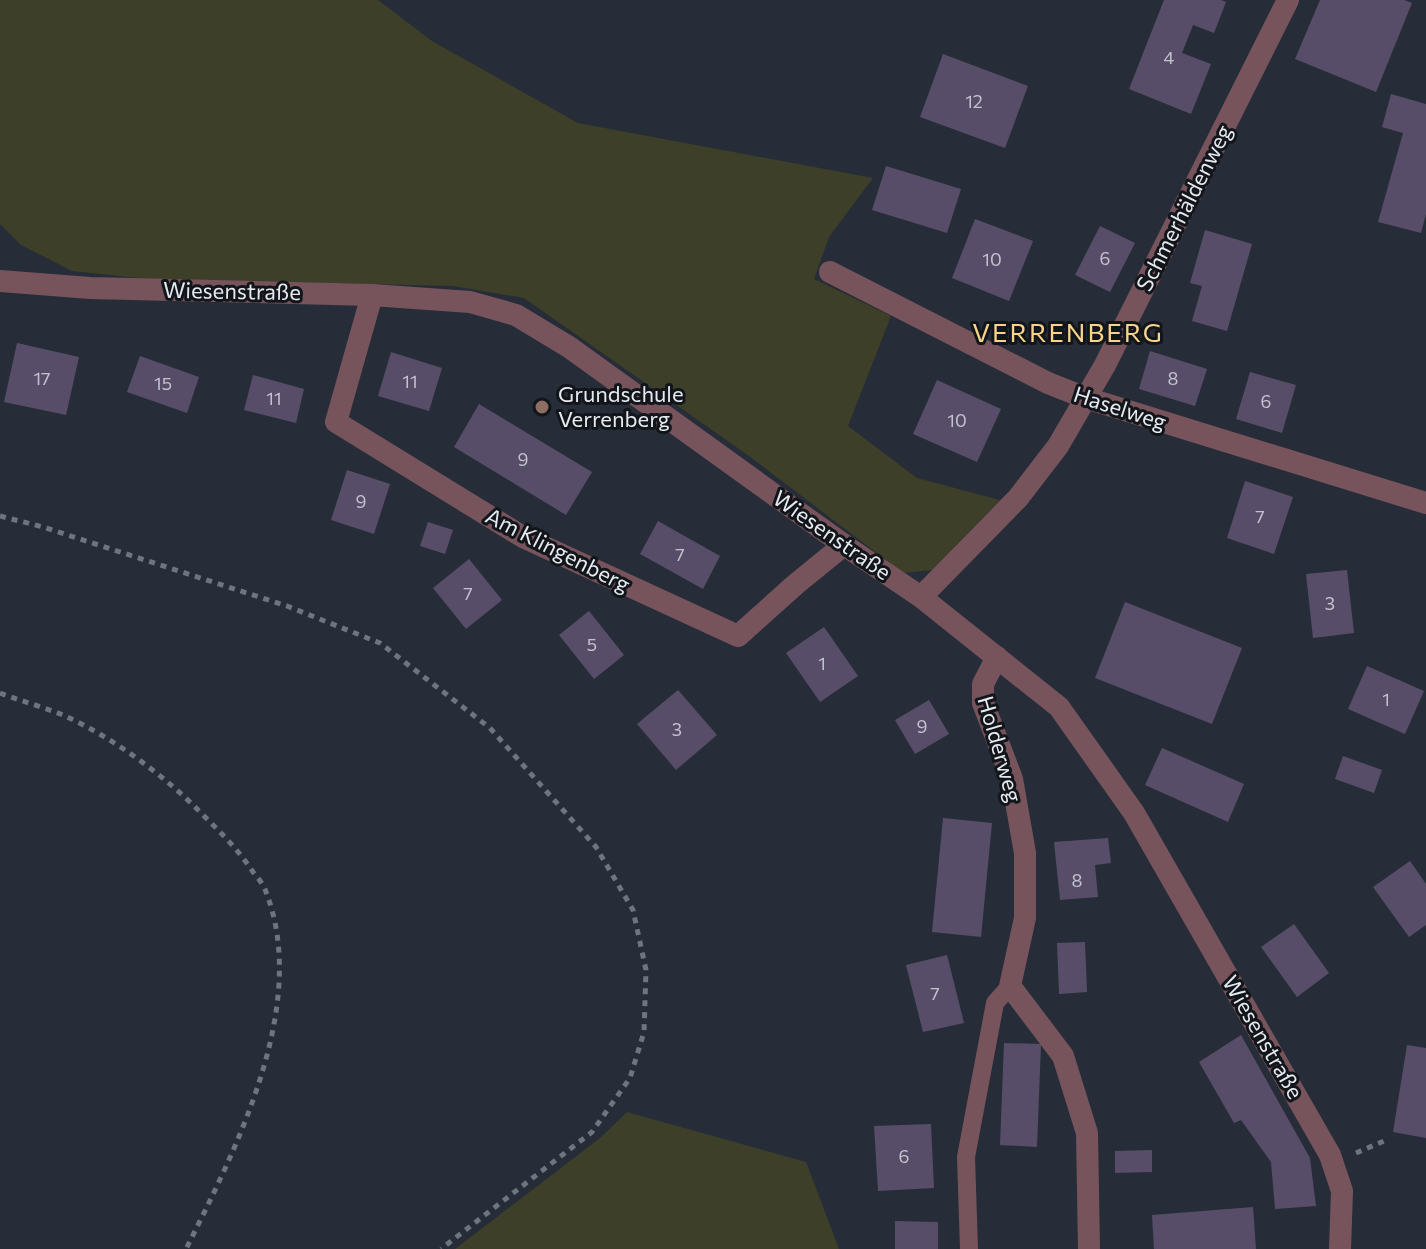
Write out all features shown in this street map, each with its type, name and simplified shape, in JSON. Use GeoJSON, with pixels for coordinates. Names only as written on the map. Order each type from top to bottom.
{"type":"FeatureCollection","features":[{"type":"Feature","properties":{"kind":"street","name":"Schmerhäldenweg"},"geometry":{"type":"LineString","coordinates":[[921,597],[1018,498],[1058,446],[1105,365],[1288,0]]}},
{"type":"Feature","properties":{"kind":"street","name":"Haselweg"},"geometry":{"type":"LineString","coordinates":[[830,272],[1048,383],[1086,398],[1426,503]]}},
{"type":"Feature","properties":{"kind":"street","name":"Wiesenstraße"},"geometry":{"type":"LineString","coordinates":[[0,281],[90,288],[372,295],[470,302],[516,315],[569,347],[921,597],[1059,707],[1134,813],[1330,1155],[1342,1191],[1340,1249]]}},
{"type":"Feature","properties":{"kind":"street","name":"Am Klingenberg"},"geometry":{"type":"LineString","coordinates":[[372,295],[336,422],[523,537],[738,636],[844,545]]}},
{"type":"Feature","properties":{"kind":"street","name":"Holderweg"},"geometry":{"type":"LineString","coordinates":[[997,657],[983,684],[983,703],[1012,779],[1025,853],[1025,918],[1010,986]]}},
{"type":"Feature","properties":{"kind":"street"},"geometry":{"type":"LineString","coordinates":[[1010,986],[1063,1056],[1087,1133],[1089,1249]]}},
{"type":"Feature","properties":{"kind":"lane","name":"Holderweg"},"geometry":{"type":"LineString","coordinates":[[969,1249],[966,1157],[995,1003],[1010,986]]}},
{"type":"Feature","properties":{"kind":"path"},"geometry":{"type":"LineString","coordinates":[[0,516],[287,606],[380,643],[490,728],[596,847],[604,860],[633,910],[646,970],[644,1032],[630,1078],[592,1132],[441,1249]]}},
{"type":"Feature","properties":{"kind":"path"},"geometry":{"type":"LineString","coordinates":[[0,693],[64,716],[119,746],[174,785],[239,850],[266,890],[277,935],[279,984],[274,1027],[243,1129],[186,1249]]}},
{"type":"Feature","properties":{"kind":"green space"},"geometry":{"type":"Polygon","coordinates":[[[0,0],[378,0],[432,41],[578,123],[873,178],[829,237],[814,279],[891,316],[848,426],[917,478],[1000,500],[932,570],[903,573],[749,456],[524,298],[453,286],[148,279],[72,271],[21,245],[0,224],[0,0]]]}},
{"type":"Feature","properties":{"kind":"green space"},"geometry":{"type":"Polygon","coordinates":[[[627,1112],[806,1162],[839,1249],[455,1249],[600,1138],[627,1112]]]}},
{"type":"Feature","properties":{"kind":"building"},"geometry":{"type":"Polygon","coordinates":[[[1164,0],[1226,2],[1214,33],[1193,25],[1182,53],[1211,64],[1191,114],[1129,89],[1164,0]]]}},
{"type":"Feature","properties":{"kind":"building"},"geometry":{"type":"Polygon","coordinates":[[[1320,0],[1404,0],[1412,3],[1376,92],[1295,59],[1320,0]]]}},
{"type":"Feature","properties":{"kind":"building"},"geometry":{"type":"Polygon","coordinates":[[[943,54],[1028,86],[1005,148],[920,117],[943,54]]]}},
{"type":"Feature","properties":{"kind":"building"},"geometry":{"type":"Polygon","coordinates":[[[1391,94],[1426,104],[1426,214],[1421,233],[1378,222],[1403,133],[1382,127],[1391,94]]]}},
{"type":"Feature","properties":{"kind":"building"},"geometry":{"type":"Polygon","coordinates":[[[886,166],[961,189],[947,233],[872,210],[886,166]]]}},
{"type":"Feature","properties":{"kind":"building"},"geometry":{"type":"Polygon","coordinates":[[[975,219],[1033,241],[1009,301],[952,278],[975,219]]]}},
{"type":"Feature","properties":{"kind":"building"},"geometry":{"type":"Polygon","coordinates":[[[1100,226],[1135,243],[1110,292],[1075,275],[1100,226]]]}},
{"type":"Feature","properties":{"kind":"building"},"geometry":{"type":"Polygon","coordinates":[[[1205,230],[1252,244],[1227,331],[1192,321],[1202,286],[1190,283],[1205,230]]]}},
{"type":"Feature","properties":{"kind":"building"},"geometry":{"type":"Polygon","coordinates":[[[17,343],[79,357],[66,415],[4,402],[17,343]]]}},
{"type":"Feature","properties":{"kind":"building"},"geometry":{"type":"Polygon","coordinates":[[[1150,351],[1207,369],[1195,406],[1139,389],[1150,351]]]}},
{"type":"Feature","properties":{"kind":"building"},"geometry":{"type":"Polygon","coordinates":[[[391,352],[442,368],[429,411],[378,396],[391,352]]]}},
{"type":"Feature","properties":{"kind":"building"},"geometry":{"type":"Polygon","coordinates":[[[140,356],[199,377],[187,413],[127,392],[140,356]]]}},
{"type":"Feature","properties":{"kind":"building"},"geometry":{"type":"Polygon","coordinates":[[[1250,372],[1296,385],[1282,433],[1236,419],[1250,372]]]}},
{"type":"Feature","properties":{"kind":"building"},"geometry":{"type":"Polygon","coordinates":[[[253,375],[304,389],[296,423],[244,410],[253,375]]]}},
{"type":"Feature","properties":{"kind":"building"},"geometry":{"type":"Polygon","coordinates":[[[937,380],[1001,409],[977,462],[913,434],[937,380]]]}},
{"type":"Feature","properties":{"kind":"building"},"geometry":{"type":"Polygon","coordinates":[[[479,404],[592,472],[566,515],[454,447],[479,404]]]}},
{"type":"Feature","properties":{"kind":"building"},"geometry":{"type":"Polygon","coordinates":[[[347,470],[390,484],[374,534],[331,520],[347,470]]]}},
{"type":"Feature","properties":{"kind":"building"},"geometry":{"type":"Polygon","coordinates":[[[1245,481],[1293,497],[1274,554],[1227,538],[1245,481]]]}},
{"type":"Feature","properties":{"kind":"building"},"geometry":{"type":"Polygon","coordinates":[[[658,521],[720,556],[703,589],[640,554],[658,521]]]}},
{"type":"Feature","properties":{"kind":"building"},"geometry":{"type":"Polygon","coordinates":[[[428,522],[453,530],[445,554],[420,546],[428,522]]]}},
{"type":"Feature","properties":{"kind":"building"},"geometry":{"type":"Polygon","coordinates":[[[469,559],[502,600],[466,629],[433,588],[469,559]]]}},
{"type":"Feature","properties":{"kind":"building"},"geometry":{"type":"Polygon","coordinates":[[[1347,570],[1354,633],[1313,638],[1306,574],[1347,570]]]}},
{"type":"Feature","properties":{"kind":"building"},"geometry":{"type":"Polygon","coordinates":[[[1125,602],[1242,648],[1212,724],[1095,678],[1125,602]]]}},
{"type":"Feature","properties":{"kind":"building"},"geometry":{"type":"Polygon","coordinates":[[[589,611],[624,655],[594,679],[559,635],[589,611]]]}},
{"type":"Feature","properties":{"kind":"building"},"geometry":{"type":"Polygon","coordinates":[[[824,627],[858,676],[820,702],[786,653],[824,627]]]}},
{"type":"Feature","properties":{"kind":"building"},"geometry":{"type":"Polygon","coordinates":[[[1367,666],[1424,691],[1405,734],[1348,709],[1367,666]]]}},
{"type":"Feature","properties":{"kind":"building"},"geometry":{"type":"Polygon","coordinates":[[[678,690],[717,735],[676,770],[637,724],[678,690]]]}},
{"type":"Feature","properties":{"kind":"building"},"geometry":{"type":"Polygon","coordinates":[[[929,700],[949,734],[915,754],[895,720],[929,700]]]}},
{"type":"Feature","properties":{"kind":"building"},"geometry":{"type":"Polygon","coordinates":[[[1162,748],[1244,784],[1228,822],[1145,785],[1162,748]]]}},
{"type":"Feature","properties":{"kind":"building"},"geometry":{"type":"Polygon","coordinates":[[[1343,756],[1382,770],[1374,793],[1335,779],[1343,756]]]}},
{"type":"Feature","properties":{"kind":"building"},"geometry":{"type":"Polygon","coordinates":[[[943,818],[992,823],[981,937],[932,932],[943,818]]]}},
{"type":"Feature","properties":{"kind":"building"},"geometry":{"type":"Polygon","coordinates":[[[1108,838],[1111,863],[1095,865],[1098,897],[1060,900],[1054,842],[1108,838]]]}},
{"type":"Feature","properties":{"kind":"building"},"geometry":{"type":"Polygon","coordinates":[[[1410,861],[1426,884],[1426,925],[1409,937],[1373,887],[1410,861]]]}},
{"type":"Feature","properties":{"kind":"building"},"geometry":{"type":"Polygon","coordinates":[[[1294,924],[1329,973],[1297,997],[1261,947],[1294,924]]]}},
{"type":"Feature","properties":{"kind":"building"},"geometry":{"type":"Polygon","coordinates":[[[1085,942],[1087,992],[1059,994],[1057,943],[1085,942]]]}},
{"type":"Feature","properties":{"kind":"building"},"geometry":{"type":"Polygon","coordinates":[[[947,955],[964,1023],[923,1032],[906,965],[947,955]]]}},
{"type":"Feature","properties":{"kind":"building"},"geometry":{"type":"Polygon","coordinates":[[[1241,1035],[1310,1158],[1316,1206],[1275,1209],[1271,1162],[1241,1120],[1234,1123],[1199,1062],[1241,1035]]]}},
{"type":"Feature","properties":{"kind":"building"},"geometry":{"type":"Polygon","coordinates":[[[1004,1043],[1041,1044],[1037,1147],[1000,1145],[1004,1043]]]}},
{"type":"Feature","properties":{"kind":"building"},"geometry":{"type":"Polygon","coordinates":[[[1407,1045],[1426,1048],[1426,1138],[1393,1132],[1407,1045]]]}},
{"type":"Feature","properties":{"kind":"building"},"geometry":{"type":"Polygon","coordinates":[[[931,1124],[934,1188],[878,1191],[874,1126],[931,1124]]]}},
{"type":"Feature","properties":{"kind":"building"},"geometry":{"type":"Polygon","coordinates":[[[1152,1150],[1152,1172],[1115,1173],[1115,1151],[1152,1150]]]}},
{"type":"Feature","properties":{"kind":"building"},"geometry":{"type":"Polygon","coordinates":[[[1253,1207],[1256,1249],[1154,1249],[1152,1215],[1253,1207]]]}},
{"type":"Feature","properties":{"kind":"building"},"geometry":{"type":"Polygon","coordinates":[[[895,1221],[938,1222],[938,1249],[895,1249],[895,1221]]]}},
{"type":"Feature","properties":{"kind":"place","name":"Grundschule Verrenberg"},"geometry":{"type":"Point","coordinates":[542,407]}},
{"type":"Feature","properties":{"kind":"district","name":"VERRENBERG"},"geometry":{"type":"Point","coordinates":[1068,333]}}]}
